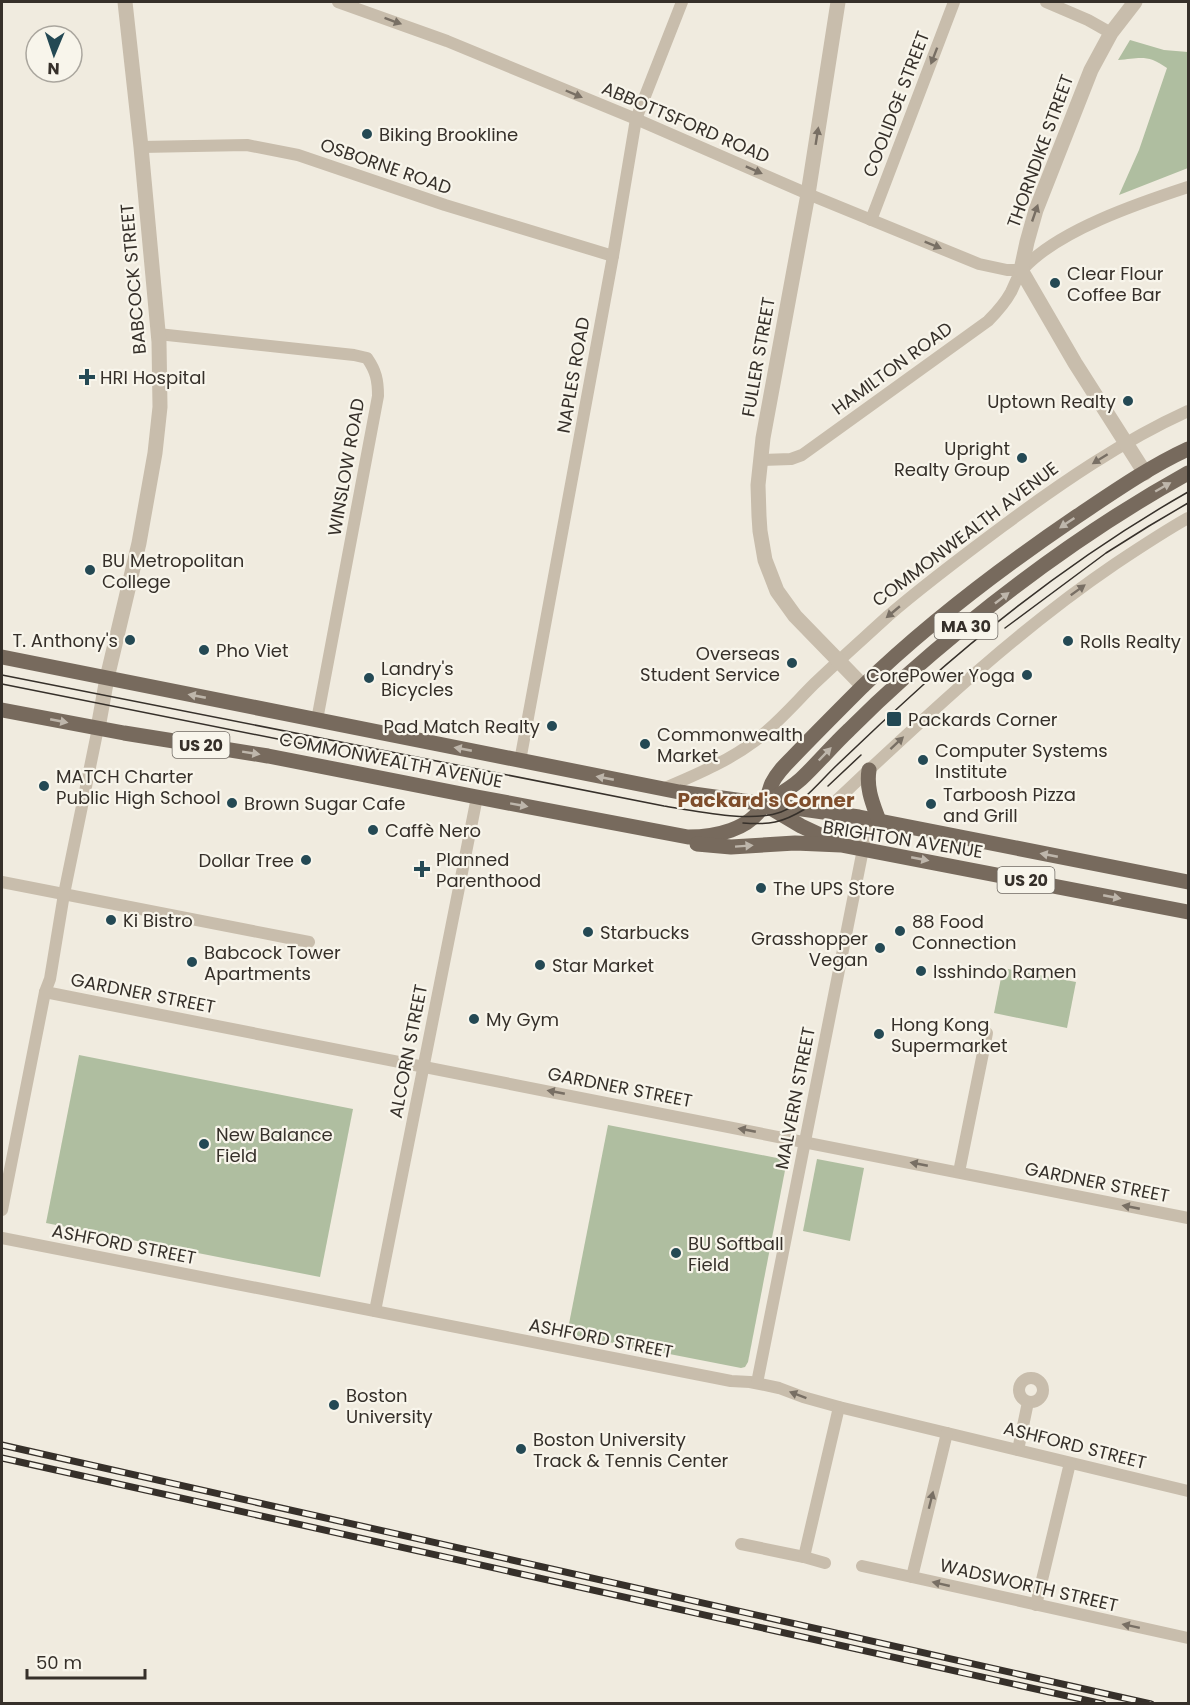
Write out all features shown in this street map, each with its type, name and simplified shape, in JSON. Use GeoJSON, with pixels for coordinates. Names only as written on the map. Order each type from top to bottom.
{"type":"FeatureCollection","features":[{"type":"Feature","properties":{"kind":"main road","name":"COMMONWEALTH AVENUE"},"geometry":{"type":"LineString","coordinates":[[2,710],[268,756],[688,837],[716,835],[744,823],[757,813],[784,766],[864,686],[913,642],[1054,532],[1144,473],[1188,449]]}},
{"type":"Feature","properties":{"kind":"main road","name":"COMMONWEALTH AVENUE"},"geometry":{"type":"LineString","coordinates":[[2,657],[663,789],[764,804],[801,779],[848,730],[885,696],[982,613],[1067,550],[1141,500],[1188,473]]}},
{"type":"Feature","properties":{"kind":"main road"},"geometry":{"type":"LineString","coordinates":[[869,770],[868,783],[874,820]]}},
{"type":"Feature","properties":{"kind":"main road","name":"BRIGHTON AVENUE"},"geometry":{"type":"LineString","coordinates":[[764,804],[874,820],[1188,882]]}},
{"type":"Feature","properties":{"kind":"main road"},"geometry":{"type":"LineString","coordinates":[[764,804],[801,826],[840,844]]}},
{"type":"Feature","properties":{"kind":"main road","name":"BRIGHTON AVENUE"},"geometry":{"type":"LineString","coordinates":[[646,829],[690,843],[725,847],[795,843],[840,844],[1188,912]]}},
{"type":"Feature","properties":{"kind":"street","name":"BABCOCK STREET"},"geometry":{"type":"LineString","coordinates":[[98,728],[107,678],[139,543],[155,453],[160,407],[158,334],[125,2]]}},
{"type":"Feature","properties":{"kind":"street","name":"ABBOTTSFORD ROAD"},"geometry":{"type":"LineString","coordinates":[[338,2],[447,40],[808,194],[979,264],[1022,270]]}},
{"type":"Feature","properties":{"kind":"street","name":"NAPLES ROAD"},"geometry":{"type":"LineString","coordinates":[[520,761],[636,119],[682,2]]}},
{"type":"Feature","properties":{"kind":"street","name":"FULLER STREET"},"geometry":{"type":"LineString","coordinates":[[838,2],[808,194],[760,460],[758,493],[760,531],[771,577],[777,591],[785,604],[864,686]]}},
{"type":"Feature","properties":{"kind":"street","name":"COOLIDGE STREET"},"geometry":{"type":"LineString","coordinates":[[871,220],[954,2]]}},
{"type":"Feature","properties":{"kind":"street"},"geometry":{"type":"LineString","coordinates":[[1046,2],[1088,20],[1111,33]]}},
{"type":"Feature","properties":{"kind":"street","name":"THORNDIKE STREET"},"geometry":{"type":"LineString","coordinates":[[1022,270],[1035,210],[1091,70],[1111,33],[1136,2]]}},
{"type":"Feature","properties":{"kind":"street","name":"OSBORNE ROAD"},"geometry":{"type":"LineString","coordinates":[[141,147],[248,145],[298,155],[446,205],[613,256]]}},
{"type":"Feature","properties":{"kind":"street","name":"HAMILTON ROAD"},"geometry":{"type":"LineString","coordinates":[[760,460],[791,459],[802,455],[988,321],[1004,304],[1022,270],[1045,249],[1072,234],[1141,203],[1188,187]]}},
{"type":"Feature","properties":{"kind":"street"},"geometry":{"type":"LineString","coordinates":[[1022,270],[1144,473]]}},
{"type":"Feature","properties":{"kind":"street","name":"WINSLOW ROAD"},"geometry":{"type":"LineString","coordinates":[[158,334],[354,355],[367,358],[376,373],[378,396],[316,720]]}},
{"type":"Feature","properties":{"kind":"street","name":"COMMONWEALTH AVENUE"},"geometry":{"type":"LineString","coordinates":[[663,789],[728,759],[757,740],[890,615],[1034,503],[1126,443],[1188,411]]}},
{"type":"Feature","properties":{"kind":"street"},"geometry":{"type":"LineString","coordinates":[[824,812],[972,675],[1048,611],[1137,549],[1188,518]]}},
{"type":"Feature","properties":{"kind":"street"},"geometry":{"type":"LineString","coordinates":[[2,1210],[45,992],[50,979],[64,894],[98,728]]}},
{"type":"Feature","properties":{"kind":"street","name":"ALCORN STREET"},"geometry":{"type":"LineString","coordinates":[[375,1311],[477,797]]}},
{"type":"Feature","properties":{"kind":"street","name":"MALVERN STREET"},"geometry":{"type":"LineString","coordinates":[[757,1383],[863,848],[874,820]]}},
{"type":"Feature","properties":{"kind":"street"},"geometry":{"type":"LineString","coordinates":[[2,882],[309,942]]}},
{"type":"Feature","properties":{"kind":"street","name":"GARDNER STREET"},"geometry":{"type":"LineString","coordinates":[[45,992],[1188,1218]]}},
{"type":"Feature","properties":{"kind":"street"},"geometry":{"type":"LineString","coordinates":[[959,1172],[987,1033]]}},
{"type":"Feature","properties":{"kind":"street","name":"ASHFORD STREET"},"geometry":{"type":"LineString","coordinates":[[2,1238],[731,1382],[757,1383],[779,1388],[803,1398],[1188,1491]]}},
{"type":"Feature","properties":{"kind":"street"},"geometry":{"type":"LineString","coordinates":[[1018,1450],[1028,1402]]}},
{"type":"Feature","properties":{"kind":"street"},"geometry":{"type":"LineString","coordinates":[[804,1557],[839,1407]]}},
{"type":"Feature","properties":{"kind":"street"},"geometry":{"type":"LineString","coordinates":[[912,1577],[947,1433]]}},
{"type":"Feature","properties":{"kind":"street"},"geometry":{"type":"LineString","coordinates":[[1036,1605],[1070,1463]]}},
{"type":"Feature","properties":{"kind":"street"},"geometry":{"type":"LineString","coordinates":[[741,1544],[825,1563]]}},
{"type":"Feature","properties":{"kind":"street","name":"WADSWORTH STREET"},"geometry":{"type":"LineString","coordinates":[[862,1566],[1188,1638]]}},
{"type":"Feature","properties":{"kind":"green space"},"geometry":{"type":"Polygon","coordinates":[[[1130,40],[1164,50],[1188,52],[1188,168],[1119,195],[1139,150],[1167,68],[1149,59],[1118,60],[1130,40]]]}},
{"type":"Feature","properties":{"kind":"green space"},"geometry":{"type":"Polygon","coordinates":[[[1003,968],[1076,982],[1067,1028],[994,1013],[1003,968]]]}},
{"type":"Feature","properties":{"kind":"green space","name":"New Balance Field"},"geometry":{"type":"Polygon","coordinates":[[[79,1055],[353,1109],[320,1277],[46,1223],[79,1055]]]}},
{"type":"Feature","properties":{"kind":"green space","name":"BU Softball Field"},"geometry":{"type":"Polygon","coordinates":[[[608,1125],[787,1160],[748,1362],[745,1367],[567,1334],[608,1125]]]}},
{"type":"Feature","properties":{"kind":"green space"},"geometry":{"type":"Polygon","coordinates":[[[817,1159],[864,1168],[850,1241],[803,1231],[817,1159]]]}},
{"type":"Feature","properties":{"kind":"tram line"},"geometry":{"type":"LineString","coordinates":[[2,675],[664,806],[723,815],[769,815],[781,812],[804,798],[923,685],[1018,606],[1118,535],[1188,492]]}},
{"type":"Feature","properties":{"kind":"tram line"},"geometry":{"type":"LineString","coordinates":[[1005,628],[1106,553],[1188,503]]}},
{"type":"Feature","properties":{"kind":"tram line"},"geometry":{"type":"LineString","coordinates":[[2,684],[338,751]]}},
{"type":"Feature","properties":{"kind":"tram line"},"geometry":{"type":"LineString","coordinates":[[828,786],[861,755]]}},
{"type":"Feature","properties":{"kind":"tram line"},"geometry":{"type":"LineString","coordinates":[[743,823],[775,822],[805,809]]}},
{"type":"Feature","properties":{"kind":"railway"},"geometry":{"type":"LineString","coordinates":[[2,1445],[1151,1704]]}},
{"type":"Feature","properties":{"kind":"railway"},"geometry":{"type":"LineString","coordinates":[[2,1458],[1103,1704]]}},
{"type":"Feature","properties":{"kind":"place","name":"Biking Brookline"},"geometry":{"type":"Point","coordinates":[367,134]}},
{"type":"Feature","properties":{"kind":"place","name":"Clear Flour Coffee Bar"},"geometry":{"type":"Point","coordinates":[1055,283]}},
{"type":"Feature","properties":{"kind":"place","name":"HRI Hospital"},"geometry":{"type":"Point","coordinates":[87,377]}},
{"type":"Feature","properties":{"kind":"place","name":"Uptown Realty"},"geometry":{"type":"Point","coordinates":[1128,401]}},
{"type":"Feature","properties":{"kind":"place","name":"Upright Realty Group"},"geometry":{"type":"Point","coordinates":[1022,458]}},
{"type":"Feature","properties":{"kind":"place","name":"BU Metropolitan College"},"geometry":{"type":"Point","coordinates":[90,570]}},
{"type":"Feature","properties":{"kind":"place","name":"T. Anthony's"},"geometry":{"type":"Point","coordinates":[130,640]}},
{"type":"Feature","properties":{"kind":"place","name":"Rolls Realty"},"geometry":{"type":"Point","coordinates":[1068,641]}},
{"type":"Feature","properties":{"kind":"place","name":"Pho Viet"},"geometry":{"type":"Point","coordinates":[204,650]}},
{"type":"Feature","properties":{"kind":"place","name":"Overseas Student Service"},"geometry":{"type":"Point","coordinates":[792,663]}},
{"type":"Feature","properties":{"kind":"place","name":"CorePower Yoga"},"geometry":{"type":"Point","coordinates":[1027,675]}},
{"type":"Feature","properties":{"kind":"place","name":"Landry's Bicycles"},"geometry":{"type":"Point","coordinates":[369,678]}},
{"type":"Feature","properties":{"kind":"place","name":"Packards Corner"},"geometry":{"type":"Point","coordinates":[894,719]}},
{"type":"Feature","properties":{"kind":"place","name":"Pad Match Realty"},"geometry":{"type":"Point","coordinates":[552,726]}},
{"type":"Feature","properties":{"kind":"place","name":"Commonwealth Market"},"geometry":{"type":"Point","coordinates":[645,744]}},
{"type":"Feature","properties":{"kind":"place","name":"Computer Systems Institute"},"geometry":{"type":"Point","coordinates":[923,760]}},
{"type":"Feature","properties":{"kind":"place","name":"MATCH Charter Public High School"},"geometry":{"type":"Point","coordinates":[44,786]}},
{"type":"Feature","properties":{"kind":"place","name":"Brown Sugar Cafe"},"geometry":{"type":"Point","coordinates":[232,803]}},
{"type":"Feature","properties":{"kind":"place","name":"Tarboosh Pizza and Grill"},"geometry":{"type":"Point","coordinates":[931,804]}},
{"type":"Feature","properties":{"kind":"place","name":"Caffè Nero"},"geometry":{"type":"Point","coordinates":[373,830]}},
{"type":"Feature","properties":{"kind":"place","name":"Dollar Tree"},"geometry":{"type":"Point","coordinates":[306,860]}},
{"type":"Feature","properties":{"kind":"place","name":"Planned Parenthood"},"geometry":{"type":"Point","coordinates":[422,869]}},
{"type":"Feature","properties":{"kind":"place","name":"The UPS Store"},"geometry":{"type":"Point","coordinates":[761,888]}},
{"type":"Feature","properties":{"kind":"place","name":"Ki Bistro"},"geometry":{"type":"Point","coordinates":[111,920]}},
{"type":"Feature","properties":{"kind":"place","name":"88 Food Connection"},"geometry":{"type":"Point","coordinates":[900,931]}},
{"type":"Feature","properties":{"kind":"place","name":"Starbucks"},"geometry":{"type":"Point","coordinates":[588,932]}},
{"type":"Feature","properties":{"kind":"place","name":"Grasshopper Vegan"},"geometry":{"type":"Point","coordinates":[880,948]}},
{"type":"Feature","properties":{"kind":"place","name":"Babcock Tower Apartments"},"geometry":{"type":"Point","coordinates":[192,962]}},
{"type":"Feature","properties":{"kind":"place","name":"Star Market"},"geometry":{"type":"Point","coordinates":[540,965]}},
{"type":"Feature","properties":{"kind":"place","name":"Isshindo Ramen"},"geometry":{"type":"Point","coordinates":[921,971]}},
{"type":"Feature","properties":{"kind":"place","name":"My Gym"},"geometry":{"type":"Point","coordinates":[474,1019]}},
{"type":"Feature","properties":{"kind":"place","name":"Hong Kong Supermarket"},"geometry":{"type":"Point","coordinates":[879,1034]}},
{"type":"Feature","properties":{"kind":"place","name":"New Balance Field"},"geometry":{"type":"Point","coordinates":[204,1144]}},
{"type":"Feature","properties":{"kind":"place","name":"BU Softball Field"},"geometry":{"type":"Point","coordinates":[676,1253]}},
{"type":"Feature","properties":{"kind":"place","name":"Boston University"},"geometry":{"type":"Point","coordinates":[334,1405]}},
{"type":"Feature","properties":{"kind":"place","name":"Boston University Track & Tennis Center"},"geometry":{"type":"Point","coordinates":[521,1449]}},
{"type":"Feature","properties":{"kind":"district","name":"Packard's Corner"},"geometry":{"type":"Point","coordinates":[766,800]}}]}
